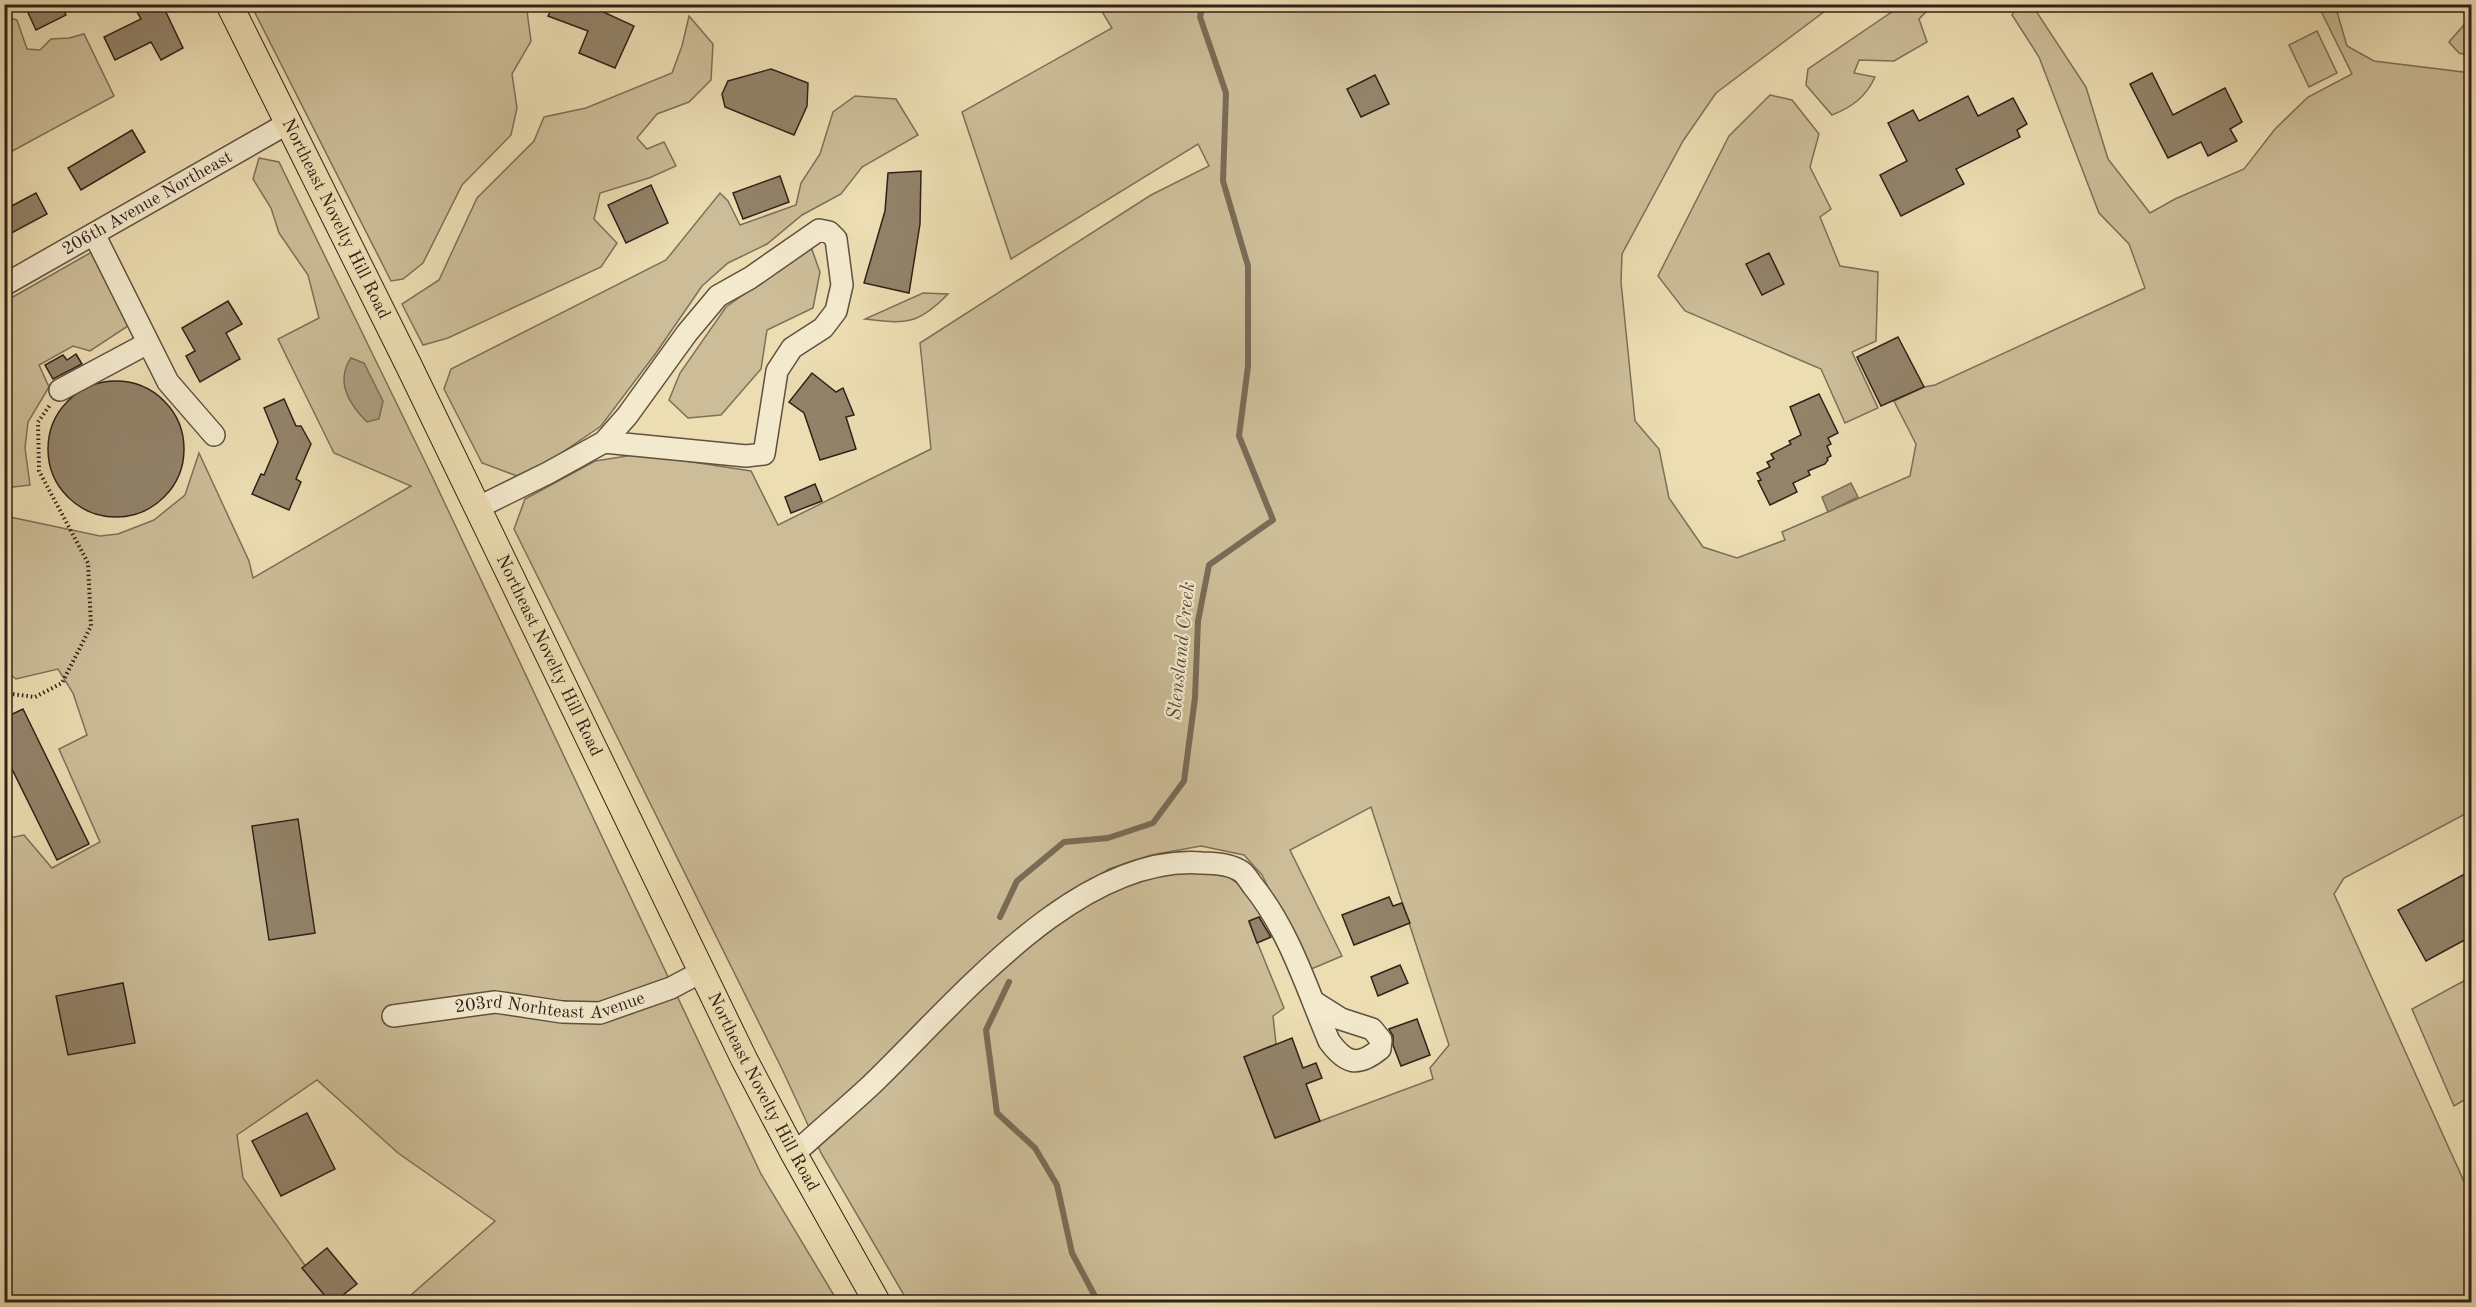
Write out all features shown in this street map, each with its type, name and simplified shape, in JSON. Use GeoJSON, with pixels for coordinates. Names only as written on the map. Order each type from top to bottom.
{"type":"FeatureCollection","features":[{"type":"Feature","properties":{"kind":"main road","name":"Northeast Novelty Hill Road"},"geometry":{"type":"LineString","coordinates":[[229,4],[290,122],[701,972],[794,1154],[877,1302]]}},
{"type":"Feature","properties":{"kind":"street","name":"206th Avenue Northeast"},"geometry":{"type":"LineString","coordinates":[[4,285],[290,122]]}},
{"type":"Feature","properties":{"kind":"street"},"geometry":{"type":"LineString","coordinates":[[477,508],[548,474],[604,442],[627,416],[687,333],[718,296],[750,279],[819,230],[829,232],[836,239],[842,285],[836,311],[823,328],[792,348],[777,371],[764,454],[746,456],[604,442]]}},
{"type":"Feature","properties":{"kind":"street"},"geometry":{"type":"LineString","coordinates":[[94,234],[168,382],[214,435]]}},
{"type":"Feature","properties":{"kind":"street"},"geometry":{"type":"LineString","coordinates":[[60,390],[148,343]]}},
{"type":"Feature","properties":{"kind":"street"},"geometry":{"type":"LineString","coordinates":[[794,1154],[868,1088],[1009,948],[1070,904],[1098,888],[1137,871],[1186,861],[1219,864],[1241,872],[1270,907],[1314,1002]]}},
{"type":"Feature","properties":{"kind":"street","name":"203rd Norhteast Avenue"},"geometry":{"type":"LineString","coordinates":[[393,1016],[495,1002],[562,1012],[600,1013],[671,988],[701,972]]}},
{"type":"Feature","properties":{"kind":"path"},"geometry":{"type":"LineString","coordinates":[[4,693],[34,697],[62,682],[91,626],[88,563],[39,471],[38,422],[60,390]]}},
{"type":"Feature","properties":{"kind":"path"},"geometry":{"type":"LineString","coordinates":[[4,790],[7,798],[9,828],[4,829]]}},
{"type":"Feature","properties":{"kind":"shaded area"},"geometry":{"type":"Polygon","coordinates":[[[251,5],[530,5],[527,11],[531,41],[512,74],[517,108],[511,135],[462,185],[423,263],[403,279],[391,281],[251,5]]]}},
{"type":"Feature","properties":{"kind":"shaded area"},"geometry":{"type":"Polygon","coordinates":[[[1098,5],[1833,5],[1716,93],[1683,141],[1622,254],[1621,282],[1635,421],[1659,449],[1669,498],[1703,547],[1737,558],[1785,540],[1782,532],[1910,476],[1916,444],[1894,401],[1924,387],[1935,385],[2145,288],[2129,244],[2099,213],[2039,57],[2012,15],[2017,5],[2032,5],[2086,87],[2108,159],[2150,213],[2175,199],[2244,169],[2275,129],[2308,97],[2352,74],[2318,5],[2335,5],[2347,46],[2374,61],[2471,73],[2471,811],[2344,878],[2334,894],[2471,1197],[2471,1302],[908,1302],[821,1153],[781,1067],[514,529],[525,499],[595,461],[640,454],[751,471],[778,525],[931,449],[920,343],[1151,195],[1209,166],[1198,144],[1011,259],[962,112],[1112,28],[1098,5]],[[1371,807],[1290,850],[1342,956],[1309,970],[1262,875],[1244,855],[1201,846],[1151,855],[1109,869],[1025,925],[1102,892],[1162,873],[1205,867],[1231,878],[1254,901],[1264,916],[1249,922],[1284,1008],[1273,1016],[1276,1044],[1244,1057],[1275,1138],[1433,1079],[1430,1068],[1449,1045],[1371,807]]]}},
{"type":"Feature","properties":{"kind":"shaded area"},"geometry":{"type":"Polygon","coordinates":[[[1902,5],[1933,5],[1919,19],[1927,42],[1894,61],[1859,60],[1854,73],[1875,77],[1858,100],[1832,115],[1806,85],[1808,69],[1902,5]]]}},
{"type":"Feature","properties":{"kind":"shaded area"},"geometry":{"type":"Polygon","coordinates":[[[689,16],[713,44],[711,80],[689,102],[657,114],[637,138],[647,149],[664,142],[676,166],[649,178],[600,193],[594,219],[617,243],[601,267],[448,338],[423,345],[402,304],[439,280],[477,198],[534,141],[544,117],[586,108],[672,73],[682,46],[689,16]]]}},
{"type":"Feature","properties":{"kind":"shaded area"},"geometry":{"type":"Polygon","coordinates":[[[2471,17],[2471,56],[2459,53],[2449,42],[2471,17]]]}},
{"type":"Feature","properties":{"kind":"shaded area"},"geometry":{"type":"Polygon","coordinates":[[[4,18],[17,20],[27,49],[40,50],[51,39],[84,34],[114,96],[5,155],[4,18]]]}},
{"type":"Feature","properties":{"kind":"shaded area"},"geometry":{"type":"Polygon","coordinates":[[[2317,31],[2337,73],[2309,87],[2289,45],[2317,31]]]}},
{"type":"Feature","properties":{"kind":"shaded area"},"geometry":{"type":"Polygon","coordinates":[[[1770,95],[1792,100],[1819,134],[1810,167],[1831,209],[1820,217],[1840,266],[1878,272],[1876,341],[1852,352],[1878,408],[1845,423],[1821,369],[1685,311],[1658,276],[1729,136],[1770,95]]]}},
{"type":"Feature","properties":{"kind":"shaded area"},"geometry":{"type":"Polygon","coordinates":[[[855,96],[896,99],[918,135],[862,167],[841,194],[802,215],[767,244],[728,263],[702,286],[656,353],[601,426],[551,460],[517,476],[482,463],[444,389],[451,369],[666,260],[720,193],[728,201],[740,225],[796,205],[801,183],[820,154],[833,112],[855,96]]]}},
{"type":"Feature","properties":{"kind":"shaded area"},"geometry":{"type":"Polygon","coordinates":[[[259,158],[279,162],[431,474],[761,1174],[838,1302],[403,1302],[495,1221],[398,1153],[317,1080],[237,1135],[243,1178],[331,1302],[5,1302],[4,839],[24,835],[52,868],[100,842],[59,749],[87,735],[73,693],[58,669],[16,679],[5,671],[5,516],[100,536],[118,534],[154,520],[185,495],[199,453],[249,561],[253,578],[411,486],[334,453],[278,339],[319,318],[308,275],[279,233],[271,208],[253,179],[259,158]]]}},
{"type":"Feature","properties":{"kind":"shaded area"},"geometry":{"type":"Polygon","coordinates":[[[811,247],[820,272],[813,308],[767,330],[761,369],[721,415],[688,418],[669,400],[680,373],[726,307],[811,247]]]}},
{"type":"Feature","properties":{"kind":"shaded area"},"geometry":{"type":"Polygon","coordinates":[[[97,249],[131,324],[90,351],[73,346],[39,365],[49,387],[28,422],[25,448],[30,485],[5,488],[4,302],[97,249]]]}},
{"type":"Feature","properties":{"kind":"shaded area"},"geometry":{"type":"Polygon","coordinates":[[[923,293],[948,294],[928,312],[911,320],[891,322],[865,319],[923,293]]]}},
{"type":"Feature","properties":{"kind":"shaded area"},"geometry":{"type":"Polygon","coordinates":[[[351,358],[364,363],[383,401],[379,419],[367,422],[355,408],[346,392],[344,376],[351,358]]]}},
{"type":"Feature","properties":{"kind":"shaded area"},"geometry":{"type":"Polygon","coordinates":[[[1851,483],[1858,497],[1828,512],[1822,497],[1851,483]]]}},
{"type":"Feature","properties":{"kind":"shaded area"},"geometry":{"type":"Polygon","coordinates":[[[2471,977],[2471,1096],[2454,1106],[2412,1009],[2471,977]]]}},
{"type":"Feature","properties":{"kind":"building"},"geometry":{"type":"Polygon","coordinates":[[[24,4],[60,4],[66,15],[36,30],[24,4]]]}},
{"type":"Feature","properties":{"kind":"building"},"geometry":{"type":"Polygon","coordinates":[[[148,4],[162,4],[183,48],[161,60],[151,42],[115,60],[104,37],[141,19],[136,10],[148,4]]]}},
{"type":"Feature","properties":{"kind":"building"},"geometry":{"type":"Polygon","coordinates":[[[554,4],[586,4],[634,26],[615,68],[579,53],[588,31],[548,16],[554,4]]]}},
{"type":"Feature","properties":{"kind":"building"},"geometry":{"type":"Polygon","coordinates":[[[771,69],[808,83],[807,106],[794,135],[725,107],[722,94],[728,81],[771,69]]]}},
{"type":"Feature","properties":{"kind":"building"},"geometry":{"type":"Polygon","coordinates":[[[2152,73],[2173,115],[2225,88],[2242,122],[2230,129],[2237,141],[2208,156],[2201,142],[2168,158],[2130,84],[2152,73]]]}},
{"type":"Feature","properties":{"kind":"building"},"geometry":{"type":"Polygon","coordinates":[[[1375,75],[1389,104],[1361,117],[1347,89],[1375,75]]]}},
{"type":"Feature","properties":{"kind":"building"},"geometry":{"type":"Polygon","coordinates":[[[1968,96],[1978,116],[2013,98],[2027,124],[2017,130],[2020,137],[1956,169],[1964,184],[1901,216],[1880,175],[1907,161],[1888,123],[1913,110],[1919,121],[1968,96]]]}},
{"type":"Feature","properties":{"kind":"building"},"geometry":{"type":"Polygon","coordinates":[[[132,130],[145,152],[81,190],[68,168],[132,130]]]}},
{"type":"Feature","properties":{"kind":"building"},"geometry":{"type":"Polygon","coordinates":[[[921,171],[920,224],[909,293],[864,283],[885,211],[888,173],[921,171]]]}},
{"type":"Feature","properties":{"kind":"building"},"geometry":{"type":"Polygon","coordinates":[[[780,176],[789,202],[743,219],[733,193],[780,176]]]}},
{"type":"Feature","properties":{"kind":"building"},"geometry":{"type":"Polygon","coordinates":[[[651,185],[668,223],[626,243],[608,205],[651,185]]]}},
{"type":"Feature","properties":{"kind":"building"},"geometry":{"type":"Polygon","coordinates":[[[36,193],[47,214],[4,237],[4,210],[36,193]]]}},
{"type":"Feature","properties":{"kind":"building"},"geometry":{"type":"Polygon","coordinates":[[[1769,253],[1784,284],[1762,295],[1746,264],[1769,253]]]}},
{"type":"Feature","properties":{"kind":"building"},"geometry":{"type":"Polygon","coordinates":[[[228,301],[242,324],[226,333],[240,359],[200,382],[186,356],[195,351],[182,328],[228,301]]]}},
{"type":"Feature","properties":{"kind":"building"},"geometry":{"type":"Polygon","coordinates":[[[1898,337],[1924,387],[1881,406],[1857,357],[1898,337]]]}},
{"type":"Feature","properties":{"kind":"building"},"geometry":{"type":"Polygon","coordinates":[[[76,354],[82,364],[53,379],[45,365],[63,355],[67,360],[76,354]]]}},
{"type":"Feature","properties":{"kind":"building"},"geometry":{"type":"Polygon","coordinates":[[[812,373],[836,392],[843,388],[854,415],[846,417],[856,449],[820,460],[804,413],[789,402],[812,373]]]}},
{"type":"Feature","properties":{"kind":"building"},"geometry":{"type":"Polygon","coordinates":[[[116,381],[142,387],[164,401],[178,423],[184,449],[178,475],[164,497],[142,511],[116,517],[90,511],[68,497],[54,475],[48,449],[54,423],[68,401],[90,387],[116,381]]]}},
{"type":"Feature","properties":{"kind":"building"},"geometry":{"type":"Polygon","coordinates":[[[1819,394],[1838,433],[1828,438],[1831,444],[1827,446],[1831,456],[1827,458],[1825,464],[1808,471],[1810,475],[1793,483],[1797,492],[1770,505],[1758,481],[1761,480],[1757,473],[1770,467],[1767,462],[1774,459],[1771,454],[1791,444],[1789,441],[1801,435],[1790,407],[1819,394]]]}},
{"type":"Feature","properties":{"kind":"building"},"geometry":{"type":"Polygon","coordinates":[[[284,399],[296,426],[301,426],[311,444],[296,479],[301,482],[289,510],[252,494],[261,474],[264,475],[278,442],[264,408],[284,399]]]}},
{"type":"Feature","properties":{"kind":"building"},"geometry":{"type":"Polygon","coordinates":[[[815,484],[822,501],[791,513],[785,497],[815,484]]]}},
{"type":"Feature","properties":{"kind":"building"},"geometry":{"type":"Polygon","coordinates":[[[23,709],[89,844],[57,860],[4,753],[4,718],[23,709]]]}},
{"type":"Feature","properties":{"kind":"building"},"geometry":{"type":"Polygon","coordinates":[[[298,819],[315,933],[269,940],[252,826],[298,819]]]}},
{"type":"Feature","properties":{"kind":"building"},"geometry":{"type":"Polygon","coordinates":[[[2472,870],[2472,936],[2426,961],[2398,910],[2472,870]]]}},
{"type":"Feature","properties":{"kind":"building"},"geometry":{"type":"Polygon","coordinates":[[[1389,897],[1393,906],[1402,903],[1410,923],[1354,945],[1342,915],[1389,897]]]}},
{"type":"Feature","properties":{"kind":"building"},"geometry":{"type":"Polygon","coordinates":[[[1259,917],[1271,937],[1257,943],[1249,921],[1259,917]]]}},
{"type":"Feature","properties":{"kind":"building"},"geometry":{"type":"Polygon","coordinates":[[[1400,965],[1408,983],[1378,996],[1371,977],[1400,965]]]}},
{"type":"Feature","properties":{"kind":"building"},"geometry":{"type":"Polygon","coordinates":[[[123,983],[135,1043],[68,1055],[56,996],[123,983]]]}},
{"type":"Feature","properties":{"kind":"building"},"geometry":{"type":"Polygon","coordinates":[[[1417,1019],[1430,1055],[1401,1066],[1389,1029],[1417,1019]]]}},
{"type":"Feature","properties":{"kind":"building"},"geometry":{"type":"Polygon","coordinates":[[[1292,1038],[1303,1068],[1316,1063],[1322,1078],[1306,1084],[1320,1121],[1275,1138],[1244,1057],[1292,1038]]]}},
{"type":"Feature","properties":{"kind":"building"},"geometry":{"type":"Polygon","coordinates":[[[307,1113],[335,1169],[281,1196],[252,1141],[307,1113]]]}},
{"type":"Feature","properties":{"kind":"building"},"geometry":{"type":"Polygon","coordinates":[[[327,1248],[357,1284],[334,1302],[330,1302],[302,1268],[327,1248]]]}},
{"type":"Feature","properties":{"kind":"waterway","name":"Stensland Creek"},"geometry":{"type":"LineString","coordinates":[[1000,917],[1017,881],[1064,842],[1108,838],[1153,823],[1184,781],[1195,698],[1198,621],[1209,565],[1273,520],[1239,436],[1248,366],[1248,266],[1223,181],[1226,93],[1200,17],[1203,4]]}},
{"type":"Feature","properties":{"kind":"waterway","name":"Stensland Creek"},"geometry":{"type":"LineString","coordinates":[[1009,982],[986,1030],[997,1113],[1035,1148],[1057,1185],[1072,1253],[1098,1302]]}}]}
